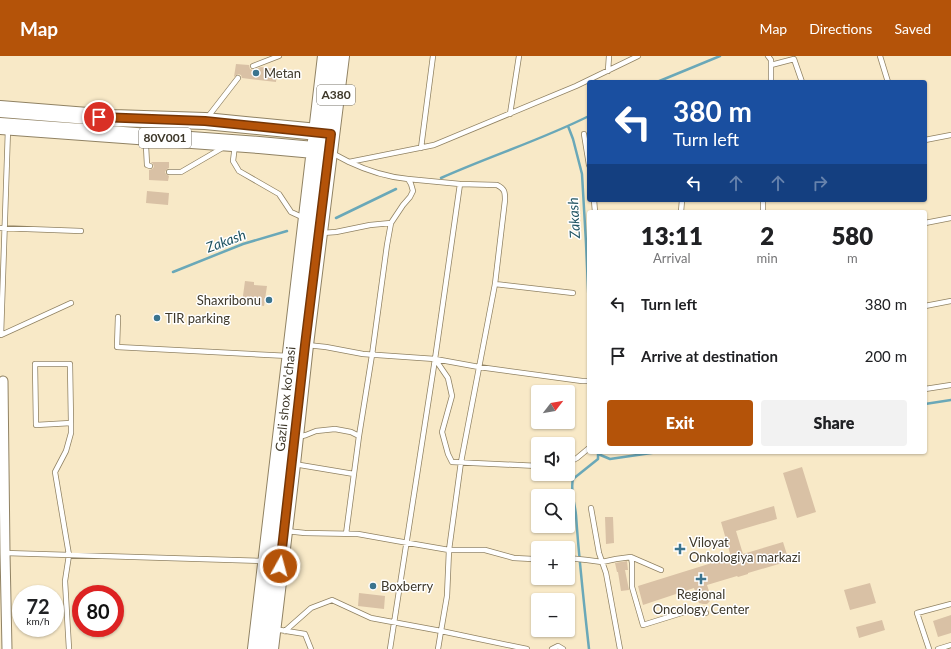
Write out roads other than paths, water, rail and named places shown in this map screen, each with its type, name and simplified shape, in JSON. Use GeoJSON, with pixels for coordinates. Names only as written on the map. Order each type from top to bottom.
{"type":"FeatureCollection","features":[{"type":"Feature","properties":{"kind":"highway","name":"A380"},"geometry":{"type":"LineString","coordinates":[[324,133],[319,110],[326,56]]}},
{"type":"Feature","properties":{"kind":"highway","name":"A380"},"geometry":{"type":"LineString","coordinates":[[324,133],[341,56]]}},
{"type":"Feature","properties":{"kind":"highway","name":"80V001"},"geometry":{"type":"LineString","coordinates":[[0,109],[113,118],[205,121],[324,133]]}},
{"type":"Feature","properties":{"kind":"highway"},"geometry":{"type":"LineString","coordinates":[[112,134],[113,118]]}},
{"type":"Feature","properties":{"kind":"highway","name":"80V001"},"geometry":{"type":"LineString","coordinates":[[4,127],[233,143],[322,151]]}},
{"type":"Feature","properties":{"kind":"highway","name":"Gazli shox ko'chasi"},"geometry":{"type":"LineString","coordinates":[[270,649],[279,630],[284,531],[319,234],[324,133]]}},
{"type":"Feature","properties":{"kind":"highway","name":"Gazli shox ko'chasi"},"geometry":{"type":"LineString","coordinates":[[256,649],[307,219],[322,151]]}},
{"type":"Feature","properties":{"kind":"street"},"geometry":{"type":"LineString","coordinates":[[3,381],[7,649]]}},
{"type":"Feature","properties":{"kind":"lane"},"geometry":{"type":"LineString","coordinates":[[253,66],[279,56]]}},
{"type":"Feature","properties":{"kind":"lane"},"geometry":{"type":"LineString","coordinates":[[420,148],[433,56]]}},
{"type":"Feature","properties":{"kind":"lane"},"geometry":{"type":"LineString","coordinates":[[510,114],[519,56]]}},
{"type":"Feature","properties":{"kind":"lane"},"geometry":{"type":"LineString","coordinates":[[608,70],[609,56]]}},
{"type":"Feature","properties":{"kind":"lane"},"geometry":{"type":"LineString","coordinates":[[588,80],[638,56]]}},
{"type":"Feature","properties":{"kind":"lane"},"geometry":{"type":"LineString","coordinates":[[768,56],[771,63],[771,80]]}},
{"type":"Feature","properties":{"kind":"lane"},"geometry":{"type":"LineString","coordinates":[[880,56],[887,80]]}},
{"type":"Feature","properties":{"kind":"lane"},"geometry":{"type":"LineString","coordinates":[[771,63],[794,59],[801,80]]}},
{"type":"Feature","properties":{"kind":"lane"},"geometry":{"type":"LineString","coordinates":[[205,121],[238,78]]}},
{"type":"Feature","properties":{"kind":"lane"},"geometry":{"type":"LineString","coordinates":[[349,162],[434,145],[587,80]]}},
{"type":"Feature","properties":{"kind":"lane"},"geometry":{"type":"LineString","coordinates":[[4,127],[0,335],[71,304]]}},
{"type":"Feature","properties":{"kind":"lane"},"geometry":{"type":"LineString","coordinates":[[584,134],[587,153]]}},
{"type":"Feature","properties":{"kind":"lane"},"geometry":{"type":"LineString","coordinates":[[927,140],[951,135]]}},
{"type":"Feature","properties":{"kind":"lane"},"geometry":{"type":"LineString","coordinates":[[147,137],[147,165],[150,166]]}},
{"type":"Feature","properties":{"kind":"lane"},"geometry":{"type":"LineString","coordinates":[[169,172],[182,172],[233,143],[233,161],[239,171],[278,194],[291,212],[307,219]]}},
{"type":"Feature","properties":{"kind":"lane"},"geometry":{"type":"LineString","coordinates":[[322,151],[366,170],[390,176],[460,184],[497,185],[502,188],[505,193],[495,284],[461,462],[449,550],[447,596],[438,649]]}},
{"type":"Feature","properties":{"kind":"lane"},"geometry":{"type":"LineString","coordinates":[[346,534],[387,245],[392,223],[413,191],[408,179]]}},
{"type":"Feature","properties":{"kind":"lane"},"geometry":{"type":"LineString","coordinates":[[390,649],[435,359],[460,184]]}},
{"type":"Feature","properties":{"kind":"lane"},"geometry":{"type":"LineString","coordinates":[[927,223],[951,218]]}},
{"type":"Feature","properties":{"kind":"lane"},"geometry":{"type":"LineString","coordinates":[[319,234],[364,226],[392,223]]}},
{"type":"Feature","properties":{"kind":"lane"},"geometry":{"type":"LineString","coordinates":[[2,228],[81,231]]}},
{"type":"Feature","properties":{"kind":"lane"},"geometry":{"type":"LineString","coordinates":[[495,284],[573,293]]}},
{"type":"Feature","properties":{"kind":"lane"},"geometry":{"type":"LineString","coordinates":[[927,306],[951,301]]}},
{"type":"Feature","properties":{"kind":"lane"},"geometry":{"type":"LineString","coordinates":[[118,317],[117,347],[290,356]]}},
{"type":"Feature","properties":{"kind":"lane"},"geometry":{"type":"LineString","coordinates":[[305,345],[372,355],[435,359],[479,367],[587,381]]}},
{"type":"Feature","properties":{"kind":"lane"},"geometry":{"type":"LineString","coordinates":[[435,359],[448,378],[452,396],[442,432],[448,454],[452,462],[531,466]]}},
{"type":"Feature","properties":{"kind":"lane"},"geometry":{"type":"LineString","coordinates":[[68,649],[65,582],[69,555],[55,472],[66,451],[71,433],[71,423],[70,364],[35,364],[36,425],[71,423]]}},
{"type":"Feature","properties":{"kind":"lane"},"geometry":{"type":"LineString","coordinates":[[927,389],[951,385]]}},
{"type":"Feature","properties":{"kind":"lane"},"geometry":{"type":"LineString","coordinates":[[295,437],[306,435],[316,430],[335,429],[351,432],[359,436]]}},
{"type":"Feature","properties":{"kind":"lane"},"geometry":{"type":"LineString","coordinates":[[575,459],[587,450]]}},
{"type":"Feature","properties":{"kind":"lane"},"geometry":{"type":"LineString","coordinates":[[292,464],[354,474]]}},
{"type":"Feature","properties":{"kind":"lane"},"geometry":{"type":"LineString","coordinates":[[592,508],[599,554],[606,573],[620,649]]}},
{"type":"Feature","properties":{"kind":"lane"},"geometry":{"type":"LineString","coordinates":[[284,531],[358,534],[449,550],[486,550],[514,558],[531,559]]}},
{"type":"Feature","properties":{"kind":"lane"},"geometry":{"type":"LineString","coordinates":[[5,553],[267,561]]}},
{"type":"Feature","properties":{"kind":"lane"},"geometry":{"type":"LineString","coordinates":[[631,557],[632,587],[643,625],[688,611],[706,613]]}},
{"type":"Feature","properties":{"kind":"lane"},"geometry":{"type":"LineString","coordinates":[[575,559],[602,562],[631,557],[661,570]]}},
{"type":"Feature","properties":{"kind":"lane"},"geometry":{"type":"LineString","coordinates":[[279,630],[311,608],[332,600],[371,618],[527,649]]}},
{"type":"Feature","properties":{"kind":"lane"},"geometry":{"type":"LineString","coordinates":[[929,649],[917,613],[951,604]]}},
{"type":"Feature","properties":{"kind":"lane"},"geometry":{"type":"LineString","coordinates":[[279,630],[305,634],[311,649]]}},
{"type":"Feature","properties":{"kind":"lane"},"geometry":{"type":"LineString","coordinates":[[938,649],[951,645]]}},
{"type":"Feature","properties":{"kind":"lane"},"geometry":{"type":"LineString","coordinates":[[552,649],[558,646],[563,649]]}},
{"type":"Feature","properties":{"kind":"waterway","name":"Zakash"},"geometry":{"type":"LineString","coordinates":[[662,80],[720,56]]}},
{"type":"Feature","properties":{"kind":"waterway","name":"Zakash"},"geometry":{"type":"LineString","coordinates":[[441,178],[553,133],[587,117]]}},
{"type":"Feature","properties":{"kind":"waterway","name":"Zakash"},"geometry":{"type":"LineString","coordinates":[[568,126],[582,174],[587,265]]}},
{"type":"Feature","properties":{"kind":"waterway","name":"Zakash"},"geometry":{"type":"LineString","coordinates":[[336,218],[396,189]]}},
{"type":"Feature","properties":{"kind":"waterway","name":"Zakash"},"geometry":{"type":"LineString","coordinates":[[173,272],[243,244],[287,231]]}},
{"type":"Feature","properties":{"kind":"waterway","name":"Zakash"},"geometry":{"type":"LineString","coordinates":[[927,404],[951,400]]}},
{"type":"Feature","properties":{"kind":"waterway","name":"Zakash"},"geometry":{"type":"LineString","coordinates":[[598,454],[610,459],[644,454]]}},
{"type":"Feature","properties":{"kind":"waterway","name":"Zakash"},"geometry":{"type":"LineString","coordinates":[[589,649],[572,483],[573,479],[598,459],[598,454]]}},
{"type":"Feature","properties":{"kind":"place","name":"Metan"},"geometry":{"type":"Point","coordinates":[256,73]}},
{"type":"Feature","properties":{"kind":"place","name":"Shaxribonu"},"geometry":{"type":"Point","coordinates":[269,300]}},
{"type":"Feature","properties":{"kind":"place","name":"TIR parking"},"geometry":{"type":"Point","coordinates":[157,318]}},
{"type":"Feature","properties":{"kind":"place","name":"Viloyat Onkologiya markazi"},"geometry":{"type":"Point","coordinates":[680,549]}},
{"type":"Feature","properties":{"kind":"place","name":"Regional Oncology Center"},"geometry":{"type":"Point","coordinates":[701,579]}},
{"type":"Feature","properties":{"kind":"place","name":"Boxberry"},"geometry":{"type":"Point","coordinates":[373,586]}}]}
